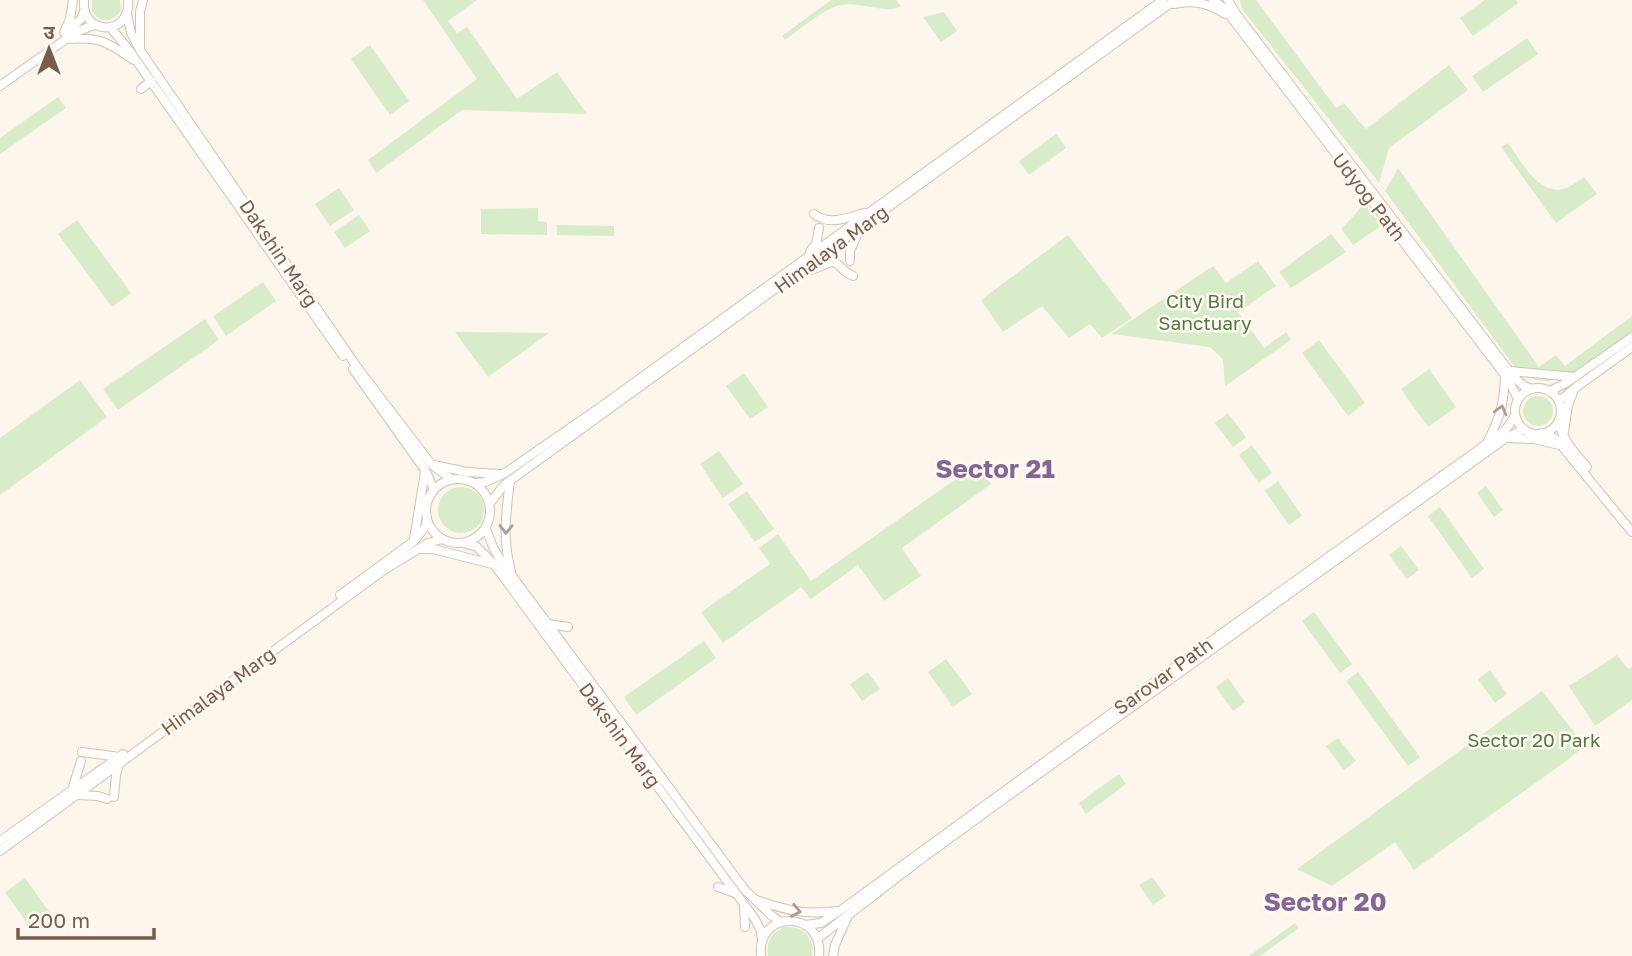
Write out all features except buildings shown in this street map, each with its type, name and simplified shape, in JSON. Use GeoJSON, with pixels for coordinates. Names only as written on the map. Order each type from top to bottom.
{"type":"FeatureCollection","features":[{"type":"Feature","properties":{"kind":"main road"},"geometry":{"type":"LineString","coordinates":[[64,37],[73,0]]}},
{"type":"Feature","properties":{"kind":"main road"},"geometry":{"type":"LineString","coordinates":[[0,86],[64,37],[81,19],[84,0]]}},
{"type":"Feature","properties":{"kind":"main road"},"geometry":{"type":"LineString","coordinates":[[140,50],[140,12],[143,0]]}},
{"type":"Feature","properties":{"kind":"main road","name":"Himalaya Marg"},"geometry":{"type":"LineString","coordinates":[[802,266],[871,211],[1165,3],[1177,0]]}},
{"type":"Feature","properties":{"kind":"main road","name":"Udyog Path"},"geometry":{"type":"LineString","coordinates":[[1213,0],[1234,17],[1507,372],[1518,399]]}},
{"type":"Feature","properties":{"kind":"main road"},"geometry":{"type":"LineString","coordinates":[[1230,0],[1234,17]]}},
{"type":"Feature","properties":{"kind":"main road"},"geometry":{"type":"LineString","coordinates":[[84,12],[94,24],[110,27],[122,21],[127,14],[129,1]]}},
{"type":"Feature","properties":{"kind":"main road"},"geometry":{"type":"LineString","coordinates":[[1165,3],[1194,1],[1234,17]]}},
{"type":"Feature","properties":{"kind":"main road","name":"Himalaya Marg"},"geometry":{"type":"LineString","coordinates":[[490,503],[507,477],[599,408],[860,228],[1165,3]]}},
{"type":"Feature","properties":{"kind":"main road","name":"Dakshin Marg"},"geometry":{"type":"LineString","coordinates":[[127,14],[131,33],[140,50],[428,467],[434,489]]}},
{"type":"Feature","properties":{"kind":"main road"},"geometry":{"type":"LineString","coordinates":[[0,79],[64,37],[94,24]]}},
{"type":"Feature","properties":{"kind":"main road","name":"Dakshin Marg"},"geometry":{"type":"LineString","coordinates":[[110,27],[151,81],[353,369],[428,467],[450,479]]}},
{"type":"Feature","properties":{"kind":"main road"},"geometry":{"type":"LineString","coordinates":[[64,37],[103,40],[136,61]]}},
{"type":"Feature","properties":{"kind":"main road"},"geometry":{"type":"LineString","coordinates":[[141,89],[151,81]]}},
{"type":"Feature","properties":{"kind":"main road"},"geometry":{"type":"LineString","coordinates":[[814,214],[822,220],[835,221],[871,211]]}},
{"type":"Feature","properties":{"kind":"main road"},"geometry":{"type":"LineString","coordinates":[[819,228],[816,244],[802,266],[809,271],[828,262],[835,262],[853,276]]}},
{"type":"Feature","properties":{"kind":"main road"},"geometry":{"type":"LineString","coordinates":[[850,261],[850,251],[860,228]]}},
{"type":"Feature","properties":{"kind":"main road"},"geometry":{"type":"LineString","coordinates":[[1550,391],[1632,337]]}},
{"type":"Feature","properties":{"kind":"main road"},"geometry":{"type":"LineString","coordinates":[[1559,401],[1632,347]]}},
{"type":"Feature","properties":{"kind":"main road"},"geometry":{"type":"LineString","coordinates":[[1486,443],[1500,418],[1507,372],[1574,377]]}},
{"type":"Feature","properties":{"kind":"main road","name":"Udyog Path"},"geometry":{"type":"LineString","coordinates":[[1507,372],[1532,389]]}},
{"type":"Feature","properties":{"kind":"main road"},"geometry":{"type":"LineString","coordinates":[[1559,420],[1552,429],[1542,433],[1532,433],[1524,429],[1515,416],[1518,399],[1524,393],[1540,388],[1550,391],[1559,401],[1563,442],[1632,532]]}},
{"type":"Feature","properties":{"kind":"main road"},"geometry":{"type":"LineString","coordinates":[[1563,442],[1568,405],[1575,388]]}},
{"type":"Feature","properties":{"kind":"main road","name":"Sarovar Path"},"geometry":{"type":"LineString","coordinates":[[817,939],[845,913],[1507,428],[1515,416]]}},
{"type":"Feature","properties":{"kind":"main road","name":"Sarovar Path"},"geometry":{"type":"LineString","coordinates":[[805,925],[821,923],[845,913],[1506,438],[1524,429]]}},
{"type":"Feature","properties":{"kind":"main road"},"geometry":{"type":"LineString","coordinates":[[1542,433],[1563,442],[1632,524]]}},
{"type":"Feature","properties":{"kind":"main road"},"geometry":{"type":"LineString","coordinates":[[1506,438],[1563,442]]}},
{"type":"Feature","properties":{"kind":"main road"},"geometry":{"type":"LineString","coordinates":[[416,545],[428,467],[507,477],[506,550],[513,576]]}},
{"type":"Feature","properties":{"kind":"main road","name":"Himalaya Marg"},"geometry":{"type":"LineString","coordinates":[[475,483],[507,477]]}},
{"type":"Feature","properties":{"kind":"main road"},"geometry":{"type":"LineString","coordinates":[[416,545],[426,526],[426,518],[427,503],[439,485],[459,478],[475,483],[487,495],[490,503],[491,512],[485,528],[480,535],[463,543],[442,539],[435,534],[426,518]]}},
{"type":"Feature","properties":{"kind":"main road","name":"Dakshin Marg"},"geometry":{"type":"LineString","coordinates":[[485,528],[493,547],[513,576],[737,879],[753,899],[781,922]]}},
{"type":"Feature","properties":{"kind":"main road","name":"Himalaya Marg"},"geometry":{"type":"LineString","coordinates":[[0,851],[75,793],[416,545],[442,539]]}},
{"type":"Feature","properties":{"kind":"main road","name":"Dakshin Marg"},"geometry":{"type":"LineString","coordinates":[[463,543],[477,547],[495,565],[755,919],[762,941]]}},
{"type":"Feature","properties":{"kind":"main road"},"geometry":{"type":"LineString","coordinates":[[416,545],[495,565]]}},
{"type":"Feature","properties":{"kind":"main road"},"geometry":{"type":"LineString","coordinates":[[548,624],[568,627]]}},
{"type":"Feature","properties":{"kind":"main road"},"geometry":{"type":"LineString","coordinates":[[81,756],[119,761],[110,798],[75,793],[81,756]]}},
{"type":"Feature","properties":{"kind":"main road","name":"Himalaya Marg"},"geometry":{"type":"LineString","coordinates":[[0,841],[75,793]]}},
{"type":"Feature","properties":{"kind":"main road"},"geometry":{"type":"LineString","coordinates":[[718,887],[735,893]]}},
{"type":"Feature","properties":{"kind":"main road"},"geometry":{"type":"LineString","coordinates":[[753,899],[804,913],[845,913],[833,956]]}},
{"type":"Feature","properties":{"kind":"main road"},"geometry":{"type":"LineString","coordinates":[[744,905],[745,927]]}},
{"type":"Feature","properties":{"kind":"main road"},"geometry":{"type":"LineString","coordinates":[[760,955],[765,934],[781,922],[793,921],[811,929],[817,939],[819,956]]}},
{"type":"Feature","properties":{"kind":"green space"},"geometry":{"type":"Polygon","coordinates":[[[92,0],[120,0],[121,10],[112,19],[99,19],[92,11],[92,0]]]}},
{"type":"Feature","properties":{"kind":"green space"},"geometry":{"type":"Polygon","coordinates":[[[423,0],[477,0],[448,21],[457,33],[467,27],[517,99],[557,72],[587,114],[462,110],[376,173],[368,160],[477,79],[423,0]]]}},
{"type":"Feature","properties":{"kind":"green space"},"geometry":{"type":"Polygon","coordinates":[[[831,0],[896,0],[901,6],[888,9],[841,5],[828,10],[785,40],[782,36],[831,0]]]}},
{"type":"Feature","properties":{"kind":"green space"},"geometry":{"type":"Polygon","coordinates":[[[1240,0],[1256,0],[1336,108],[1344,103],[1366,129],[1449,65],[1468,90],[1389,148],[1379,183],[1242,9],[1240,0]]]}},
{"type":"Feature","properties":{"kind":"green space"},"geometry":{"type":"Polygon","coordinates":[[[1485,0],[1516,0],[1518,3],[1473,36],[1460,18],[1485,0]]]}},
{"type":"Feature","properties":{"kind":"green space"},"geometry":{"type":"Polygon","coordinates":[[[944,12],[957,31],[941,42],[923,17],[944,12]]]}},
{"type":"Feature","properties":{"kind":"green space"},"geometry":{"type":"Polygon","coordinates":[[[1527,38],[1538,54],[1483,92],[1472,76],[1527,38]]]}},
{"type":"Feature","properties":{"kind":"green space"},"geometry":{"type":"Polygon","coordinates":[[[370,45],[409,101],[390,115],[351,59],[370,45]]]}},
{"type":"Feature","properties":{"kind":"green space"},"geometry":{"type":"Polygon","coordinates":[[[58,97],[66,108],[0,154],[0,138],[58,97]]]}},
{"type":"Feature","properties":{"kind":"green space"},"geometry":{"type":"Polygon","coordinates":[[[1056,134],[1066,148],[1029,175],[1019,161],[1056,134]]]}},
{"type":"Feature","properties":{"kind":"green space"},"geometry":{"type":"Polygon","coordinates":[[[1508,143],[1533,178],[1541,184],[1560,190],[1584,177],[1597,194],[1556,223],[1501,147],[1508,143]]]}},
{"type":"Feature","properties":{"kind":"green space"},"geometry":{"type":"Polygon","coordinates":[[[1398,168],[1539,367],[1556,355],[1565,366],[1632,316],[1632,332],[1569,376],[1548,381],[1520,374],[1385,191],[1398,168]]]}},
{"type":"Feature","properties":{"kind":"green space"},"geometry":{"type":"Polygon","coordinates":[[[339,188],[354,210],[330,226],[315,204],[339,188]]]}},
{"type":"Feature","properties":{"kind":"green space"},"geometry":{"type":"Polygon","coordinates":[[[1365,204],[1381,226],[1353,245],[1341,228],[1365,204]]]}},
{"type":"Feature","properties":{"kind":"green space"},"geometry":{"type":"Polygon","coordinates":[[[538,208],[538,221],[547,222],[547,235],[481,234],[481,209],[538,208]]]}},
{"type":"Feature","properties":{"kind":"green space"},"geometry":{"type":"Polygon","coordinates":[[[359,215],[370,231],[345,248],[334,232],[359,215]]]}},
{"type":"Feature","properties":{"kind":"green space"},"geometry":{"type":"Polygon","coordinates":[[[77,220],[131,293],[112,307],[58,234],[77,220]]]}},
{"type":"Feature","properties":{"kind":"green space"},"geometry":{"type":"Polygon","coordinates":[[[557,225],[614,226],[614,236],[557,235],[557,225]]]}},
{"type":"Feature","properties":{"kind":"green space"},"geometry":{"type":"Polygon","coordinates":[[[1331,234],[1346,252],[1291,288],[1279,272],[1331,234]]]}},
{"type":"Feature","properties":{"kind":"green space"},"geometry":{"type":"Polygon","coordinates":[[[1068,235],[1132,318],[1102,338],[1090,324],[1069,338],[1042,306],[1003,332],[981,300],[1068,235]]]}},
{"type":"Feature","properties":{"kind":"green space","name":"City Bird Sanctuary"},"geometry":{"type":"Polygon","coordinates":[[[1258,261],[1276,286],[1238,312],[1264,348],[1286,332],[1291,340],[1225,386],[1223,359],[1210,347],[1111,334],[1213,266],[1226,283],[1258,261]]]}},
{"type":"Feature","properties":{"kind":"green space"},"geometry":{"type":"Polygon","coordinates":[[[263,282],[276,301],[226,336],[213,316],[263,282]]]}},
{"type":"Feature","properties":{"kind":"green space"},"geometry":{"type":"Polygon","coordinates":[[[205,319],[219,340],[118,410],[103,389],[205,319]]]}},
{"type":"Feature","properties":{"kind":"green space"},"geometry":{"type":"Polygon","coordinates":[[[455,332],[549,333],[488,377],[455,332]]]}},
{"type":"Feature","properties":{"kind":"green space"},"geometry":{"type":"Polygon","coordinates":[[[1319,340],[1365,403],[1348,416],[1302,353],[1319,340]]]}},
{"type":"Feature","properties":{"kind":"green space"},"geometry":{"type":"Polygon","coordinates":[[[1429,369],[1456,407],[1428,427],[1401,389],[1429,369]]]}},
{"type":"Feature","properties":{"kind":"green space"},"geometry":{"type":"Polygon","coordinates":[[[744,373],[768,407],[750,419],[726,386],[744,373]]]}},
{"type":"Feature","properties":{"kind":"green space"},"geometry":{"type":"Polygon","coordinates":[[[80,380],[107,417],[0,495],[0,438],[80,380]]]}},
{"type":"Feature","properties":{"kind":"green space"},"geometry":{"type":"Polygon","coordinates":[[[1538,396],[1549,400],[1553,411],[1549,422],[1538,426],[1527,422],[1523,411],[1527,400],[1538,396]]]}},
{"type":"Feature","properties":{"kind":"green space"},"geometry":{"type":"Polygon","coordinates":[[[1228,413],[1246,437],[1233,447],[1215,423],[1228,413]]]}},
{"type":"Feature","properties":{"kind":"green space"},"geometry":{"type":"Polygon","coordinates":[[[1252,445],[1272,473],[1259,483],[1239,455],[1252,445]]]}},
{"type":"Feature","properties":{"kind":"green space"},"geometry":{"type":"Polygon","coordinates":[[[719,451],[743,484],[723,498],[700,464],[719,451]]]}},
{"type":"Feature","properties":{"kind":"green space"},"geometry":{"type":"Polygon","coordinates":[[[977,464],[991,484],[902,548],[921,576],[884,601],[858,565],[811,599],[801,587],[723,643],[701,612],[770,564],[759,548],[778,534],[811,581],[977,464]]]}},
{"type":"Feature","properties":{"kind":"green space"},"geometry":{"type":"Polygon","coordinates":[[[1278,481],[1302,516],[1289,525],[1265,491],[1278,481]]]}},
{"type":"Feature","properties":{"kind":"green space"},"geometry":{"type":"Polygon","coordinates":[[[1486,486],[1503,510],[1494,517],[1477,493],[1486,486]]]}},
{"type":"Feature","properties":{"kind":"green space"},"geometry":{"type":"Polygon","coordinates":[[[461,487],[477,494],[484,510],[477,526],[461,533],[445,526],[438,510],[445,494],[461,487]]]}},
{"type":"Feature","properties":{"kind":"green space"},"geometry":{"type":"Polygon","coordinates":[[[747,491],[774,529],[755,542],[728,504],[747,491]]]}},
{"type":"Feature","properties":{"kind":"green space"},"geometry":{"type":"Polygon","coordinates":[[[1440,507],[1484,569],[1472,578],[1428,516],[1440,507]]]}},
{"type":"Feature","properties":{"kind":"green space"},"geometry":{"type":"Polygon","coordinates":[[[1401,546],[1419,570],[1407,579],[1389,555],[1401,546]]]}},
{"type":"Feature","properties":{"kind":"green space"},"geometry":{"type":"Polygon","coordinates":[[[1314,612],[1352,664],[1340,673],[1302,621],[1314,612]]]}},
{"type":"Feature","properties":{"kind":"green space"},"geometry":{"type":"Polygon","coordinates":[[[704,641],[716,658],[636,715],[624,697],[704,641]]]}},
{"type":"Feature","properties":{"kind":"green space"},"geometry":{"type":"Polygon","coordinates":[[[1617,655],[1628,669],[1632,667],[1632,700],[1595,726],[1569,686],[1617,655]]]}},
{"type":"Feature","properties":{"kind":"green space"},"geometry":{"type":"Polygon","coordinates":[[[946,659],[972,694],[953,707],[928,672],[946,659]]]}},
{"type":"Feature","properties":{"kind":"green space"},"geometry":{"type":"Polygon","coordinates":[[[1490,670],[1507,694],[1495,703],[1478,679],[1490,670]]]}},
{"type":"Feature","properties":{"kind":"green space"},"geometry":{"type":"Polygon","coordinates":[[[868,672],[880,689],[862,701],[850,684],[868,672]]]}},
{"type":"Feature","properties":{"kind":"green space"},"geometry":{"type":"Polygon","coordinates":[[[1358,672],[1420,757],[1408,766],[1346,681],[1358,672]]]}},
{"type":"Feature","properties":{"kind":"green space"},"geometry":{"type":"Polygon","coordinates":[[[1228,678],[1245,702],[1233,711],[1216,687],[1228,678]]]}},
{"type":"Feature","properties":{"kind":"green space","name":"Sector 20 Park"},"geometry":{"type":"Polygon","coordinates":[[[1542,691],[1585,746],[1562,764],[1414,870],[1395,842],[1332,886],[1297,869],[1542,691]]]}},
{"type":"Feature","properties":{"kind":"green space"},"geometry":{"type":"Polygon","coordinates":[[[1338,738],[1356,761],[1344,770],[1326,746],[1338,738]]]}},
{"type":"Feature","properties":{"kind":"green space"},"geometry":{"type":"Polygon","coordinates":[[[1119,774],[1126,784],[1086,814],[1079,803],[1119,774]]]}},
{"type":"Feature","properties":{"kind":"green space"},"geometry":{"type":"Polygon","coordinates":[[[1152,877],[1166,896],[1153,905],[1139,885],[1152,877]]]}},
{"type":"Feature","properties":{"kind":"green space"},"geometry":{"type":"Polygon","coordinates":[[[25,878],[52,916],[32,930],[5,892],[25,878]]]}},
{"type":"Feature","properties":{"kind":"green space"},"geometry":{"type":"Polygon","coordinates":[[[1295,923],[1299,928],[1260,956],[1249,956],[1295,923]]]}},
{"type":"Feature","properties":{"kind":"green space"},"geometry":{"type":"Polygon","coordinates":[[[784,927],[797,928],[806,934],[812,943],[812,956],[768,956],[770,938],[784,927]]]}},
{"type":"Feature","properties":{"kind":"district","name":"Sector 21"},"geometry":{"type":"Point","coordinates":[995,469]}},
{"type":"Feature","properties":{"kind":"district","name":"Sector 20"},"geometry":{"type":"Point","coordinates":[1325,902]}}]}
